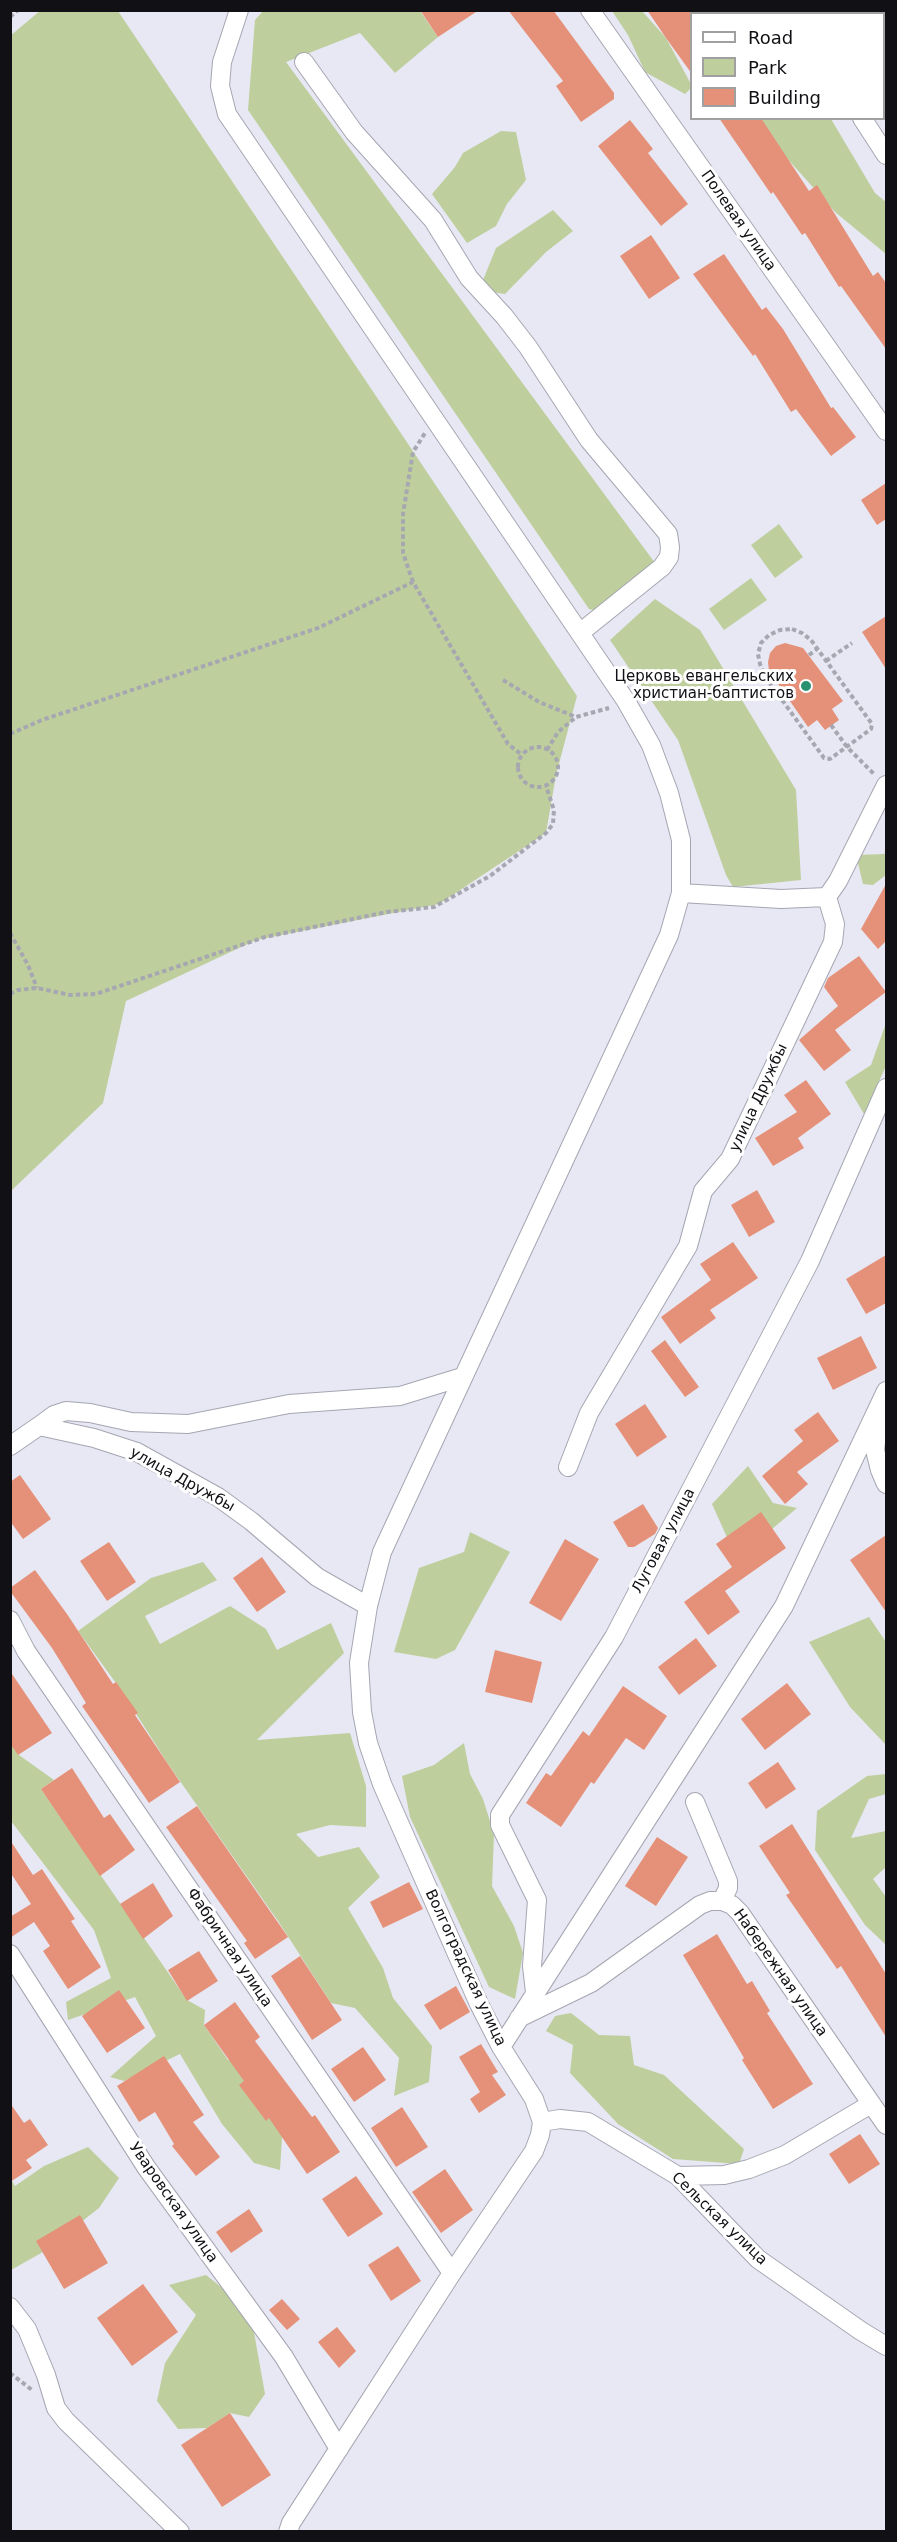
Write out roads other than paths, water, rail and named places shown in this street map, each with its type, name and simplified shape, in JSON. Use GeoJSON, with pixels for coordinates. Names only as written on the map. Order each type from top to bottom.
{"type":"FeatureCollection","features":[{"type":"Feature","properties":{"kind":"street","name":"Волгоградская улица"},"geometry":{"type":"LineString","coordinates":[[239,10],[222,62],[220,86],[227,114],[582,632],[626,701],[651,745],[669,793],[681,840],[681,893],[669,935],[382,1552],[368,1606],[359,1663],[362,1712],[368,1743],[382,1784],[459,1962],[501,2047],[534,2099],[542,2122]]}},
{"type":"Feature","properties":{"kind":"street","name":"Полевая улица"},"geometry":{"type":"LineString","coordinates":[[590,10],[886,431]]}},
{"type":"Feature","properties":{"kind":"street"},"geometry":{"type":"LineString","coordinates":[[304,62],[354,132],[433,220],[469,278],[528,346],[589,440],[668,534],[669,557],[662,567],[582,632]]}},
{"type":"Feature","properties":{"kind":"street"},"geometry":{"type":"LineString","coordinates":[[863,120],[886,155]]}},
{"type":"Feature","properties":{"kind":"street"},"geometry":{"type":"LineString","coordinates":[[681,893],[781,899],[827,897],[838,881],[882,780]]}},
{"type":"Feature","properties":{"kind":"street","name":"улица Дружбы"},"geometry":{"type":"LineString","coordinates":[[568,1467],[589,1413],[688,1246],[703,1191],[730,1159],[832,942],[836,924],[827,897]]}},
{"type":"Feature","properties":{"kind":"street","name":"Луговая улица"},"geometry":{"type":"LineString","coordinates":[[536,1992],[531,1966],[537,1900],[500,1825],[500,1815],[620,1626],[810,1261],[886,1088]]}},
{"type":"Feature","properties":{"kind":"street"},"geometry":{"type":"LineString","coordinates":[[10,1446],[54,1415],[66,1411],[90,1413],[131,1422],[188,1424],[289,1404],[400,1396],[462,1377]]}},
{"type":"Feature","properties":{"kind":"street"},"geometry":{"type":"LineString","coordinates":[[501,2047],[784,1606],[886,1393]]}},
{"type":"Feature","properties":{"kind":"street"},"geometry":{"type":"LineString","coordinates":[[886,1393],[877,1425],[875,1450],[886,1484]]}},
{"type":"Feature","properties":{"kind":"street","name":"улица Дружбы"},"geometry":{"type":"LineString","coordinates":[[39,1426],[94,1438],[137,1452],[218,1497],[251,1521],[317,1576],[368,1606]]}},
{"type":"Feature","properties":{"kind":"street"},"geometry":{"type":"LineString","coordinates":[[850,1468],[886,1484]]}},
{"type":"Feature","properties":{"kind":"street","name":"Фабричная улица"},"geometry":{"type":"LineString","coordinates":[[10,1620],[26,1651],[452,2273]]}},
{"type":"Feature","properties":{"kind":"street"},"geometry":{"type":"LineString","coordinates":[[695,1802],[728,1881],[728,1888],[722,1901]]}},
{"type":"Feature","properties":{"kind":"street","name":"Набережная улица"},"geometry":{"type":"LineString","coordinates":[[519,2018],[601,1977],[700,1905],[710,1901],[722,1901],[732,1905],[741,1913],[886,2125]]}},
{"type":"Feature","properties":{"kind":"street","name":"Уваровская улица"},"geometry":{"type":"LineString","coordinates":[[10,1954],[146,2167],[284,2357],[339,2449]]}},
{"type":"Feature","properties":{"kind":"street"},"geometry":{"type":"LineString","coordinates":[[678,2176],[724,2175],[749,2169],[785,2155],[871,2104]]}},
{"type":"Feature","properties":{"kind":"street","name":"Сельская улица"},"geometry":{"type":"LineString","coordinates":[[542,2122],[560,2119],[588,2122],[678,2176],[758,2259],[851,2325],[886,2346]]}},
{"type":"Feature","properties":{"kind":"street"},"geometry":{"type":"LineString","coordinates":[[288,2532],[452,2273],[534,2151],[542,2122]]}},
{"type":"Feature","properties":{"kind":"street"},"geometry":{"type":"LineString","coordinates":[[10,2307],[27,2330],[46,2375],[56,2408],[66,2421],[180,2532]]}},
{"type":"Feature","properties":{"kind":"place","name":"Церковь евангельских христиан-баптистов"},"geometry":{"type":"Point","coordinates":[806,686]}}]}
